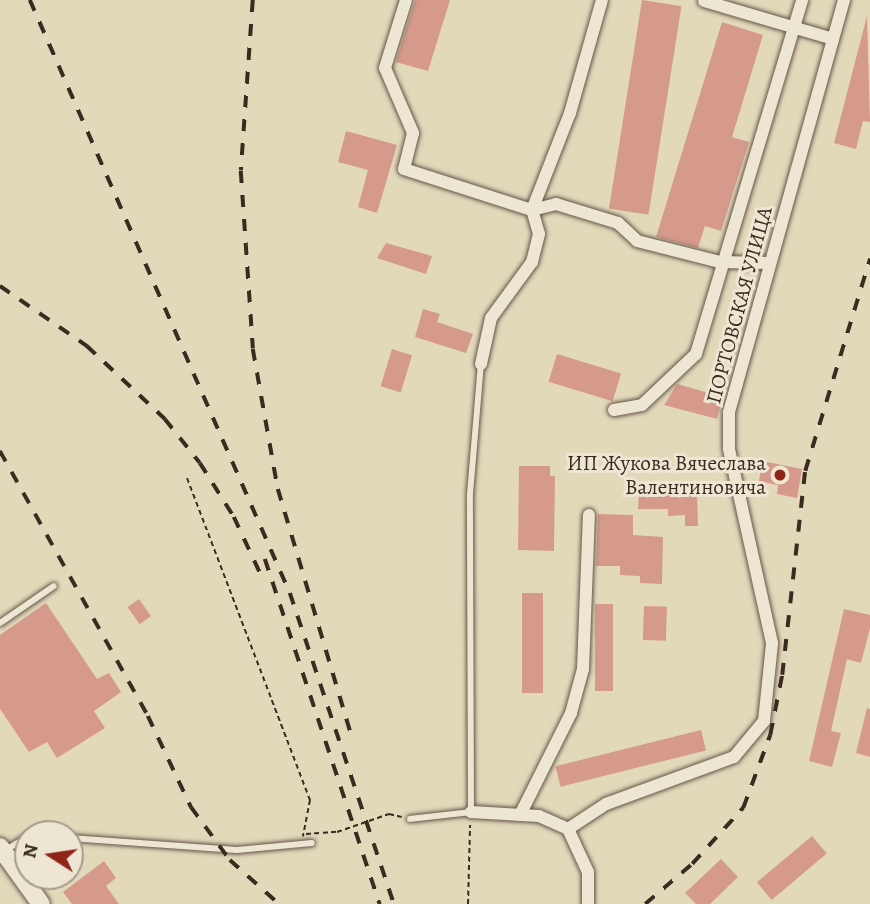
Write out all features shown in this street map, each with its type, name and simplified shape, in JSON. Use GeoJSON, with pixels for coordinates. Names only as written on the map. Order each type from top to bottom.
{"type":"FeatureCollection","features":[{"type":"Feature","properties":{"kind":"main road"},"geometry":{"type":"LineString","coordinates":[[1,851],[41,904]]}},
{"type":"Feature","properties":{"kind":"street"},"geometry":{"type":"LineString","coordinates":[[406,0],[385,68],[413,133],[404,169],[532,210],[556,204],[618,223],[637,241],[720,262],[770,263]]}},
{"type":"Feature","properties":{"kind":"street"},"geometry":{"type":"LineString","coordinates":[[481,365],[491,317],[532,262],[539,234],[532,210],[570,113],[602,0]]}},
{"type":"Feature","properties":{"kind":"street"},"geometry":{"type":"LineString","coordinates":[[614,410],[642,405],[696,354],[720,262],[802,0]]}},
{"type":"Feature","properties":{"kind":"street","name":"ПОРТОВСКАЯ УЛИЦА"},"geometry":{"type":"LineString","coordinates":[[568,829],[606,804],[734,757],[764,721],[772,643],[729,449],[729,412],[844,0]]}},
{"type":"Feature","properties":{"kind":"street"},"geometry":{"type":"LineString","coordinates":[[704,1],[792,30],[833,39]]}},
{"type":"Feature","properties":{"kind":"street"},"geometry":{"type":"LineString","coordinates":[[520,815],[571,713],[583,669],[589,515]]}},
{"type":"Feature","properties":{"kind":"street"},"geometry":{"type":"LineString","coordinates":[[471,812],[539,816],[568,829],[587,872],[588,904]]}},
{"type":"Feature","properties":{"kind":"lane"},"geometry":{"type":"LineString","coordinates":[[410,819],[471,812],[470,494],[481,365]]}},
{"type":"Feature","properties":{"kind":"lane"},"geometry":{"type":"LineString","coordinates":[[0,622],[54,586]]}},
{"type":"Feature","properties":{"kind":"lane"},"geometry":{"type":"LineString","coordinates":[[84,839],[237,850],[312,843]]}},
{"type":"Feature","properties":{"kind":"path"},"geometry":{"type":"LineString","coordinates":[[187,478],[310,800],[299,846]]}},
{"type":"Feature","properties":{"kind":"path"},"geometry":{"type":"LineString","coordinates":[[468,904],[471,812]]}},
{"type":"Feature","properties":{"kind":"path"},"geometry":{"type":"LineString","coordinates":[[304,834],[337,831],[389,814],[410,819]]}},
{"type":"Feature","properties":{"kind":"building"},"geometry":{"type":"Polygon","coordinates":[[[415,0],[450,0],[428,71],[396,62],[415,0]]]}},
{"type":"Feature","properties":{"kind":"building"},"geometry":{"type":"Polygon","coordinates":[[[642,0],[682,6],[648,215],[609,208],[642,0]]]}},
{"type":"Feature","properties":{"kind":"building"},"geometry":{"type":"Polygon","coordinates":[[[867,16],[870,122],[863,121],[856,149],[834,143],[867,16]]]}},
{"type":"Feature","properties":{"kind":"building"},"geometry":{"type":"Polygon","coordinates":[[[722,22],[763,35],[732,137],[749,142],[721,231],[705,226],[698,248],[656,237],[722,22]]]}},
{"type":"Feature","properties":{"kind":"building"},"geometry":{"type":"Polygon","coordinates":[[[346,131],[397,145],[377,213],[358,207],[368,170],[338,162],[346,131]]]}},
{"type":"Feature","properties":{"kind":"building"},"geometry":{"type":"Polygon","coordinates":[[[386,243],[432,256],[426,274],[377,258],[386,243]]]}},
{"type":"Feature","properties":{"kind":"building"},"geometry":{"type":"Polygon","coordinates":[[[423,309],[440,314],[437,322],[473,334],[466,353],[415,337],[423,309]]]}},
{"type":"Feature","properties":{"kind":"building"},"geometry":{"type":"Polygon","coordinates":[[[392,349],[412,355],[401,392],[381,386],[392,349]]]}},
{"type":"Feature","properties":{"kind":"building"},"geometry":{"type":"Polygon","coordinates":[[[557,354],[621,374],[613,401],[549,382],[557,354]]]}},
{"type":"Feature","properties":{"kind":"building"},"geometry":{"type":"Polygon","coordinates":[[[677,384],[723,397],[717,419],[664,405],[677,384]]]}},
{"type":"Feature","properties":{"kind":"building","name":"ИП Жукова Вячеслава Валентиновича"},"geometry":{"type":"Polygon","coordinates":[[[762,461],[802,469],[797,498],[777,494],[778,485],[759,481],[762,461]]]}},
{"type":"Feature","properties":{"kind":"building"},"geometry":{"type":"Polygon","coordinates":[[[519,466],[550,466],[550,476],[555,476],[554,551],[518,550],[519,466]]]}},
{"type":"Feature","properties":{"kind":"building"},"geometry":{"type":"Polygon","coordinates":[[[697,492],[698,526],[685,526],[685,515],[668,516],[668,509],[638,509],[639,493],[697,492]]]}},
{"type":"Feature","properties":{"kind":"building"},"geometry":{"type":"Polygon","coordinates":[[[598,514],[633,515],[633,535],[663,537],[662,584],[640,583],[640,576],[620,575],[620,566],[596,566],[598,514]]]}},
{"type":"Feature","properties":{"kind":"building"},"geometry":{"type":"Polygon","coordinates":[[[522,593],[543,593],[543,693],[522,693],[522,593]]]}},
{"type":"Feature","properties":{"kind":"building"},"geometry":{"type":"Polygon","coordinates":[[[139,599],[151,616],[140,624],[128,607],[139,599]]]}},
{"type":"Feature","properties":{"kind":"building"},"geometry":{"type":"Polygon","coordinates":[[[46,603],[97,679],[109,673],[121,692],[94,711],[105,728],[57,758],[47,742],[29,752],[0,709],[0,635],[46,603]]]}},
{"type":"Feature","properties":{"kind":"building"},"geometry":{"type":"Polygon","coordinates":[[[595,604],[613,604],[613,691],[595,691],[595,604]]]}},
{"type":"Feature","properties":{"kind":"building"},"geometry":{"type":"Polygon","coordinates":[[[644,606],[667,607],[666,641],[643,640],[644,606]]]}},
{"type":"Feature","properties":{"kind":"building"},"geometry":{"type":"Polygon","coordinates":[[[844,609],[870,615],[870,628],[861,663],[847,659],[831,731],[841,733],[832,767],[809,761],[844,609]]]}},
{"type":"Feature","properties":{"kind":"building"},"geometry":{"type":"Polygon","coordinates":[[[867,708],[870,709],[870,757],[856,753],[867,708]]]}},
{"type":"Feature","properties":{"kind":"building"},"geometry":{"type":"Polygon","coordinates":[[[701,730],[706,750],[561,787],[555,766],[701,730]]]}},
{"type":"Feature","properties":{"kind":"building"},"geometry":{"type":"Polygon","coordinates":[[[812,836],[827,854],[772,900],[757,882],[812,836]]]}},
{"type":"Feature","properties":{"kind":"building"},"geometry":{"type":"Polygon","coordinates":[[[721,859],[738,877],[710,904],[696,904],[685,893],[721,859]]]}},
{"type":"Feature","properties":{"kind":"building"},"geometry":{"type":"Polygon","coordinates":[[[104,861],[116,878],[106,886],[119,904],[72,904],[63,892],[84,890],[84,876],[104,861]]]}},
{"type":"Feature","properties":{"kind":"railway"},"geometry":{"type":"LineString","coordinates":[[30,0],[290,593],[394,904]]}},
{"type":"Feature","properties":{"kind":"railway"},"geometry":{"type":"LineString","coordinates":[[253,0],[241,171],[253,349],[278,489],[353,740]]}},
{"type":"Feature","properties":{"kind":"railway"},"geometry":{"type":"LineString","coordinates":[[645,904],[692,864],[743,808],[770,735],[782,675],[805,471],[870,259]]}},
{"type":"Feature","properties":{"kind":"railway"},"geometry":{"type":"LineString","coordinates":[[0,286],[87,346],[165,419],[200,463],[234,517],[262,577]]}},
{"type":"Feature","properties":{"kind":"railway"},"geometry":{"type":"LineString","coordinates":[[0,451],[148,716],[191,807],[230,860],[279,904]]}},
{"type":"Feature","properties":{"kind":"railway"},"geometry":{"type":"LineString","coordinates":[[265,559],[380,904]]}},
{"type":"Feature","properties":{"kind":"place","name":"ИП Жукова Вячеслава Валентиновича"},"geometry":{"type":"Point","coordinates":[780,475]}}]}
